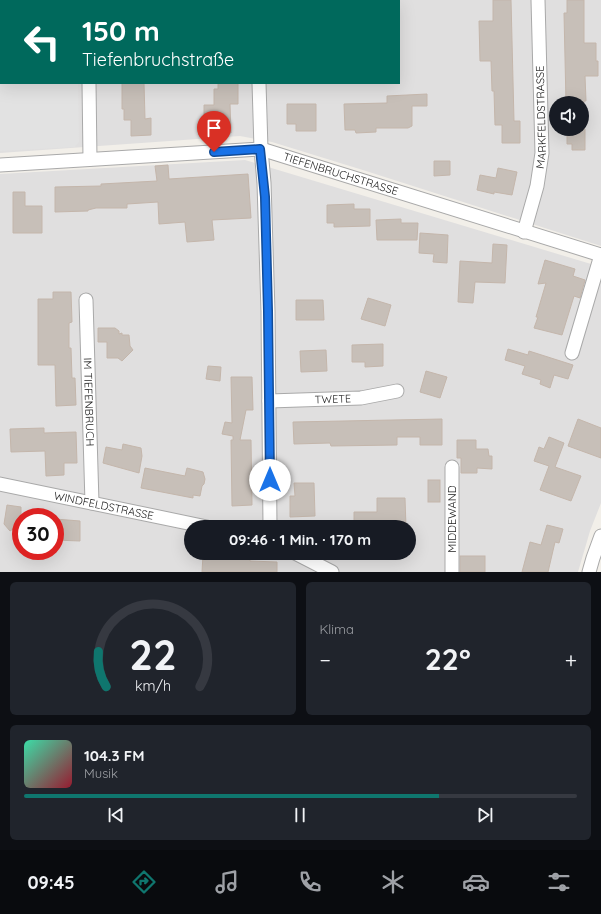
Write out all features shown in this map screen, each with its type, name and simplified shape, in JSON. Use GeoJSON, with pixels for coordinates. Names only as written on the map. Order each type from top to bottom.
{"type":"FeatureCollection","features":[{"type":"Feature","properties":{"kind":"street","name":"MARKFELDSTRASSE"},"geometry":{"type":"LineString","coordinates":[[524,232],[537,186],[542,153],[538,0]]}},
{"type":"Feature","properties":{"kind":"street"},"geometry":{"type":"LineString","coordinates":[[90,84],[90,159]]}},
{"type":"Feature","properties":{"kind":"street"},"geometry":{"type":"LineString","coordinates":[[259,84],[260,149],[264,183],[270,520]]}},
{"type":"Feature","properties":{"kind":"street","name":"TIEFENBRUCHSTRASSE"},"geometry":{"type":"LineString","coordinates":[[0,165],[260,149],[601,255]]}},
{"type":"Feature","properties":{"kind":"street"},"geometry":{"type":"LineString","coordinates":[[572,353],[601,255]]}},
{"type":"Feature","properties":{"kind":"street","name":"IM TIEFENBRUCH"},"geometry":{"type":"LineString","coordinates":[[86,300],[92,503]]}},
{"type":"Feature","properties":{"kind":"street","name":"TWETE"},"geometry":{"type":"LineString","coordinates":[[269,401],[361,398],[397,391]]}},
{"type":"Feature","properties":{"kind":"street","name":"MIDDEWAND"},"geometry":{"type":"LineString","coordinates":[[452,467],[452,572]]}},
{"type":"Feature","properties":{"kind":"street","name":"WINDFELDSTRASSE"},"geometry":{"type":"LineString","coordinates":[[0,484],[184,522]]}},
{"type":"Feature","properties":{"kind":"street"},"geometry":{"type":"LineString","coordinates":[[589,572],[597,559],[601,536]]}},
{"type":"Feature","properties":{"kind":"street"},"geometry":{"type":"LineString","coordinates":[[309,560],[332,572]]}},
{"type":"Feature","properties":{"kind":"shaded area"},"geometry":{"type":"Polygon","coordinates":[[[400,0],[601,0],[601,246],[272,142],[240,136],[0,153],[0,84],[400,84],[400,0]]]}},
{"type":"Feature","properties":{"kind":"shaded area"},"geometry":{"type":"Polygon","coordinates":[[[0,84],[78,84],[79,142],[75,147],[0,151],[0,84]]]}},
{"type":"Feature","properties":{"kind":"shaded area"},"geometry":{"type":"Polygon","coordinates":[[[245,160],[601,267],[601,503],[590,531],[578,572],[0,572],[0,174],[245,160]]]}},
{"type":"Feature","properties":{"kind":"building"},"geometry":{"type":"Polygon","coordinates":[[[493,0],[511,0],[514,121],[520,121],[520,143],[502,143],[502,125],[495,125],[491,61],[480,61],[479,21],[493,21],[493,0]]]}},
{"type":"Feature","properties":{"kind":"building"},"geometry":{"type":"Polygon","coordinates":[[[567,0],[584,0],[584,43],[596,43],[598,76],[585,76],[586,96],[566,96],[564,13],[567,13],[567,0]]]}},
{"type":"Feature","properties":{"kind":"building"},"geometry":{"type":"Polygon","coordinates":[[[122,84],[144,84],[145,119],[151,118],[151,135],[131,136],[131,120],[124,120],[124,109],[122,109],[122,84]]]}},
{"type":"Feature","properties":{"kind":"building"},"geometry":{"type":"Polygon","coordinates":[[[218,84],[238,84],[238,104],[230,104],[231,133],[211,134],[210,121],[204,122],[204,105],[214,105],[214,89],[218,89],[218,84]]]}},
{"type":"Feature","properties":{"kind":"building"},"geometry":{"type":"Polygon","coordinates":[[[427,94],[427,106],[412,106],[412,126],[408,128],[376,128],[376,132],[356,133],[355,130],[345,130],[344,104],[387,103],[387,96],[427,94]]]}},
{"type":"Feature","properties":{"kind":"building"},"geometry":{"type":"Polygon","coordinates":[[[287,104],[316,104],[316,131],[296,131],[296,124],[287,124],[287,104]]]}},
{"type":"Feature","properties":{"kind":"building"},"geometry":{"type":"Polygon","coordinates":[[[567,136],[585,136],[585,150],[572,150],[572,144],[567,144],[567,136]]]}},
{"type":"Feature","properties":{"kind":"building"},"geometry":{"type":"Polygon","coordinates":[[[434,161],[450,161],[450,175],[434,176],[434,161]]]}},
{"type":"Feature","properties":{"kind":"building"},"geometry":{"type":"Polygon","coordinates":[[[168,165],[169,179],[248,174],[251,218],[212,220],[214,240],[187,242],[185,222],[159,224],[158,202],[127,204],[127,208],[96,208],[88,211],[55,212],[55,187],[101,186],[101,184],[157,181],[155,166],[168,165]]]}},
{"type":"Feature","properties":{"kind":"building"},"geometry":{"type":"Polygon","coordinates":[[[498,168],[517,172],[512,195],[494,192],[494,194],[477,190],[480,175],[496,178],[498,168]]]}},
{"type":"Feature","properties":{"kind":"building"},"geometry":{"type":"Polygon","coordinates":[[[13,192],[25,192],[25,206],[42,206],[42,233],[13,233],[13,192]]]}},
{"type":"Feature","properties":{"kind":"building"},"geometry":{"type":"Polygon","coordinates":[[[354,204],[354,209],[370,209],[370,226],[334,227],[334,223],[327,223],[327,205],[354,204]]]}},
{"type":"Feature","properties":{"kind":"building"},"geometry":{"type":"Polygon","coordinates":[[[401,219],[401,223],[418,223],[417,240],[377,240],[376,220],[401,219]]]}},
{"type":"Feature","properties":{"kind":"building"},"geometry":{"type":"Polygon","coordinates":[[[420,233],[448,235],[447,263],[433,262],[434,254],[419,253],[420,233]]]}},
{"type":"Feature","properties":{"kind":"building"},"geometry":{"type":"Polygon","coordinates":[[[493,244],[507,245],[505,283],[475,282],[473,303],[458,302],[460,261],[492,263],[493,244]]]}},
{"type":"Feature","properties":{"kind":"building"},"geometry":{"type":"Polygon","coordinates":[[[545,260],[575,269],[573,276],[585,280],[580,298],[574,296],[562,335],[534,328],[546,283],[538,284],[545,260]]]}},
{"type":"Feature","properties":{"kind":"building"},"geometry":{"type":"Polygon","coordinates":[[[53,292],[71,292],[72,322],[69,323],[69,348],[71,348],[72,378],[75,378],[76,405],[56,406],[55,365],[38,365],[38,299],[53,299],[53,292]]]}},
{"type":"Feature","properties":{"kind":"building"},"geometry":{"type":"Polygon","coordinates":[[[368,298],[391,305],[385,326],[361,319],[368,298]]]}},
{"type":"Feature","properties":{"kind":"building"},"geometry":{"type":"Polygon","coordinates":[[[296,300],[323,300],[324,320],[296,320],[296,300]]]}},
{"type":"Feature","properties":{"kind":"building"},"geometry":{"type":"Polygon","coordinates":[[[98,328],[115,328],[119,331],[119,334],[122,333],[122,335],[129,335],[130,346],[133,350],[122,361],[118,358],[107,358],[107,342],[98,342],[98,328]]]}},
{"type":"Feature","properties":{"kind":"building"},"geometry":{"type":"Polygon","coordinates":[[[383,344],[383,366],[365,367],[365,362],[352,362],[352,345],[383,344]]]}},
{"type":"Feature","properties":{"kind":"building"},"geometry":{"type":"Polygon","coordinates":[[[508,349],[528,355],[529,351],[573,365],[568,379],[554,375],[550,388],[540,384],[541,380],[522,374],[525,366],[505,360],[508,349]]]}},
{"type":"Feature","properties":{"kind":"building"},"geometry":{"type":"Polygon","coordinates":[[[326,350],[327,371],[301,372],[300,351],[326,350]]]}},
{"type":"Feature","properties":{"kind":"building"},"geometry":{"type":"Polygon","coordinates":[[[208,366],[221,367],[220,381],[206,379],[208,366]]]}},
{"type":"Feature","properties":{"kind":"building"},"geometry":{"type":"Polygon","coordinates":[[[426,371],[447,377],[440,398],[420,392],[426,371]]]}},
{"type":"Feature","properties":{"kind":"building"},"geometry":{"type":"Polygon","coordinates":[[[231,377],[252,377],[253,410],[246,410],[240,440],[251,440],[252,505],[232,506],[231,440],[233,440],[233,436],[222,434],[225,422],[232,423],[231,377]]]}},
{"type":"Feature","properties":{"kind":"building"},"geometry":{"type":"Polygon","coordinates":[[[442,419],[442,445],[420,445],[420,437],[397,437],[397,445],[331,446],[330,443],[294,444],[293,422],[442,419]]]}},
{"type":"Feature","properties":{"kind":"building"},"geometry":{"type":"Polygon","coordinates":[[[578,419],[601,428],[601,458],[568,446],[578,419]]]}},
{"type":"Feature","properties":{"kind":"building"},"geometry":{"type":"Polygon","coordinates":[[[44,428],[44,433],[76,432],[77,463],[64,463],[64,475],[46,476],[45,451],[11,452],[10,429],[44,428]]]}},
{"type":"Feature","properties":{"kind":"building"},"geometry":{"type":"Polygon","coordinates":[[[549,437],[564,443],[555,467],[581,476],[571,501],[540,490],[549,466],[534,461],[539,447],[544,449],[549,437]]]}},
{"type":"Feature","properties":{"kind":"building"},"geometry":{"type":"Polygon","coordinates":[[[457,440],[476,440],[476,449],[488,449],[489,456],[492,456],[492,469],[477,468],[477,473],[461,473],[461,458],[457,458],[457,440]]]}},
{"type":"Feature","properties":{"kind":"building"},"geometry":{"type":"Polygon","coordinates":[[[123,444],[141,448],[142,456],[139,473],[103,463],[106,447],[122,450],[123,444]]]}},
{"type":"Feature","properties":{"kind":"building"},"geometry":{"type":"Polygon","coordinates":[[[145,468],[185,476],[187,468],[203,472],[205,479],[200,496],[193,495],[193,498],[141,488],[145,468]]]}},
{"type":"Feature","properties":{"kind":"building"},"geometry":{"type":"Polygon","coordinates":[[[428,480],[440,480],[440,502],[428,502],[428,480]]]}},
{"type":"Feature","properties":{"kind":"building"},"geometry":{"type":"Polygon","coordinates":[[[294,483],[314,483],[315,516],[290,517],[290,496],[295,496],[294,483]]]}},
{"type":"Feature","properties":{"kind":"building"},"geometry":{"type":"Polygon","coordinates":[[[377,498],[405,498],[406,520],[354,520],[354,512],[377,512],[377,498]]]}},
{"type":"Feature","properties":{"kind":"building"},"geometry":{"type":"Polygon","coordinates":[[[7,505],[21,507],[12,508],[12,530],[10,531],[4,524],[7,505]]]}},
{"type":"Feature","properties":{"kind":"building"},"geometry":{"type":"Polygon","coordinates":[[[64,520],[80,521],[80,541],[64,540],[64,520]]]}},
{"type":"Feature","properties":{"kind":"building"},"geometry":{"type":"Polygon","coordinates":[[[547,525],[563,529],[559,543],[555,542],[548,572],[522,572],[530,542],[541,545],[547,525]]]}},
{"type":"Feature","properties":{"kind":"building"},"geometry":{"type":"Polygon","coordinates":[[[460,556],[485,556],[485,572],[460,572],[460,556]]]}},
{"type":"Feature","properties":{"kind":"building"},"geometry":{"type":"Polygon","coordinates":[[[203,560],[250,560],[277,562],[277,572],[202,572],[203,560]]]}},
{"type":"Feature","properties":{"kind":"route"},"geometry":{"type":"LineString","coordinates":[[214,152],[260,149],[265,197],[270,480]]}}]}
